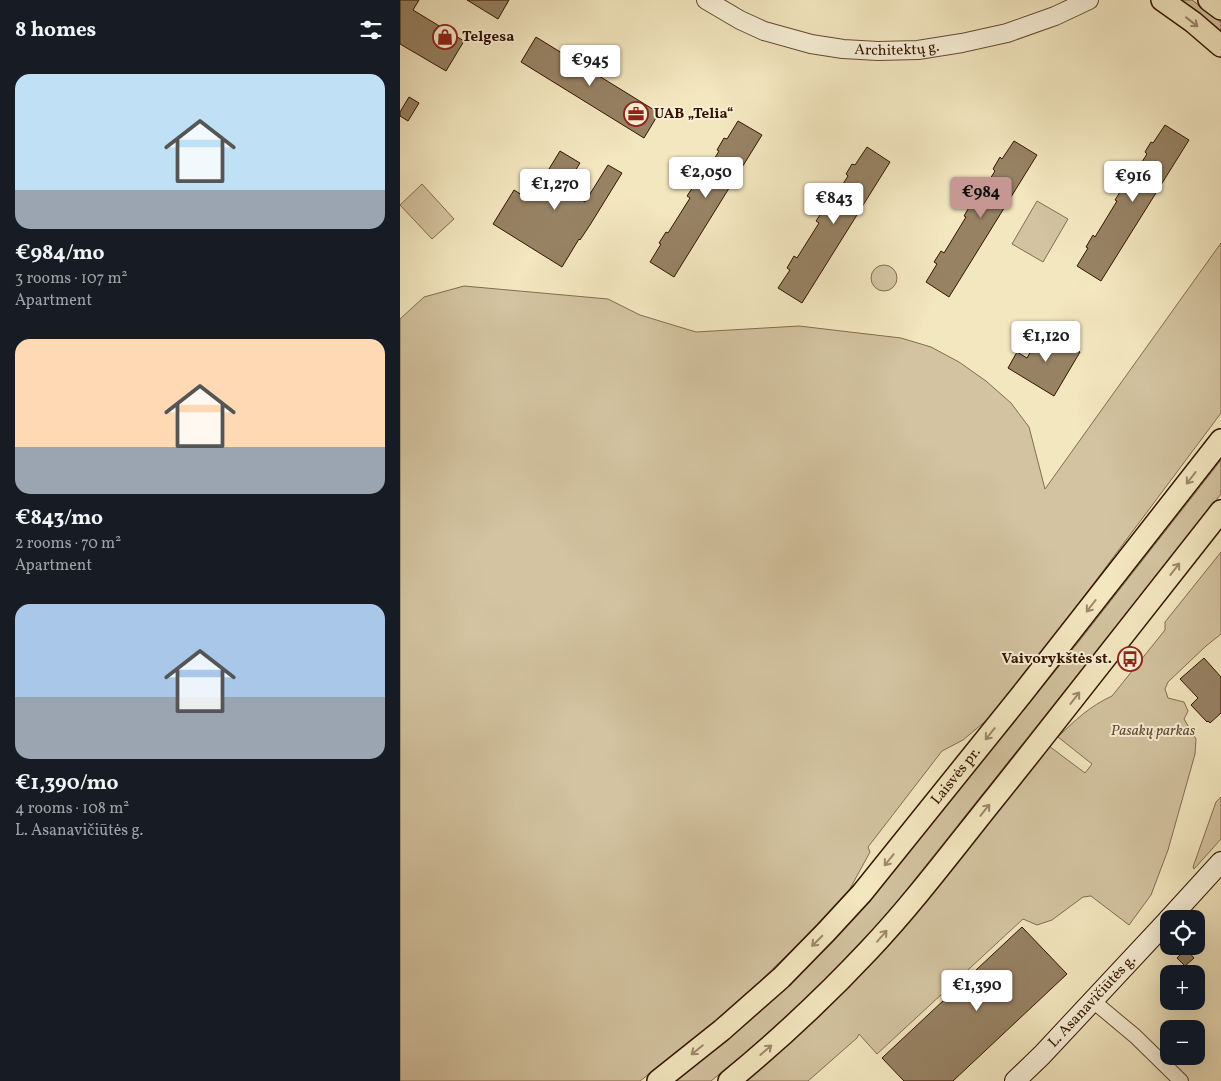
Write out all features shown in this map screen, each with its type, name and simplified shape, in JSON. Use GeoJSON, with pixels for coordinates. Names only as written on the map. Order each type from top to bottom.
{"type":"FeatureCollection","features":[{"type":"Feature","properties":{"kind":"main road"},"geometry":{"type":"LineString","coordinates":[[1162,0],[1193,22],[1221,46]]}},
{"type":"Feature","properties":{"kind":"main road"},"geometry":{"type":"LineString","coordinates":[[1209,0],[1221,9]]}},
{"type":"Feature","properties":{"kind":"main road","name":"Laisvės pr."},"geometry":{"type":"LineString","coordinates":[[658,1081],[722,1030],[781,978],[862,893],[1022,694],[1221,440]]}},
{"type":"Feature","properties":{"kind":"main road"},"geometry":{"type":"LineString","coordinates":[[729,1081],[768,1049],[871,948],[1053,726],[1221,511]]}},
{"type":"Feature","properties":{"kind":"main road","name":"L. Asanavičiūtės g."},"geometry":{"type":"LineString","coordinates":[[1177,910],[1221,862]]}},
{"type":"Feature","properties":{"kind":"main road","name":"L. Asanavičiūtės g."},"geometry":{"type":"LineString","coordinates":[[1015,1081],[1094,1001],[1160,929]]}},
{"type":"Feature","properties":{"kind":"street","name":"Architektų g."},"geometry":{"type":"LineString","coordinates":[[706,0],[740,20],[764,31],[811,44],[843,49],[878,51],[918,50],[1007,33],[1055,16],[1089,0]]}},
{"type":"Feature","properties":{"kind":"street"},"geometry":{"type":"LineString","coordinates":[[1094,1001],[1135,1036],[1181,1081]]}},
{"type":"Feature","properties":{"kind":"green space"},"geometry":{"type":"Polygon","coordinates":[[[1176,0],[1192,0],[1221,22],[1221,34],[1176,0]]]}},
{"type":"Feature","properties":{"kind":"green space"},"geometry":{"type":"Polygon","coordinates":[[[422,184],[454,219],[432,239],[400,205],[422,184]]]}},
{"type":"Feature","properties":{"kind":"green space"},"geometry":{"type":"Polygon","coordinates":[[[1037,201],[1068,219],[1043,262],[1012,244],[1037,201]]]}},
{"type":"Feature","properties":{"kind":"green space"},"geometry":{"type":"Polygon","coordinates":[[[1221,243],[1221,413],[1059,630],[988,719],[963,740],[942,751],[868,847],[870,852],[846,896],[809,934],[704,1031],[640,1081],[400,1081],[400,319],[424,297],[464,286],[608,299],[640,315],[696,332],[799,326],[901,338],[931,347],[959,362],[986,381],[1011,403],[1029,427],[1045,489],[1221,243]]]}},
{"type":"Feature","properties":{"kind":"green space"},"geometry":{"type":"Polygon","coordinates":[[[884,265],[893,269],[897,278],[893,287],[884,291],[875,287],[871,278],[875,269],[884,265]]]}},
{"type":"Feature","properties":{"kind":"green space"},"geometry":{"type":"Polygon","coordinates":[[[1221,460],[1221,494],[873,932],[765,1037],[711,1081],[675,1081],[725,1042],[859,913],[1080,640],[1221,460]]]}},
{"type":"Feature","properties":{"kind":"green space","name":"Pasakų parkas"},"geometry":{"type":"Polygon","coordinates":[[[1221,552],[1221,634],[1168,682],[1165,689],[1168,698],[1184,702],[1188,711],[1184,719],[1196,739],[1195,754],[1168,850],[1151,895],[1129,925],[1091,896],[1083,897],[1052,920],[1037,925],[1023,919],[877,1054],[859,1034],[857,1038],[808,1081],[744,1081],[798,1035],[846,989],[909,919],[1049,746],[1085,773],[1092,764],[1058,737],[1089,709],[1112,696],[1165,630],[1165,622],[1221,552]]]}},
{"type":"Feature","properties":{"kind":"green space"},"geometry":{"type":"Polygon","coordinates":[[[1221,797],[1221,839],[1194,869],[1193,867],[1216,802],[1221,797]]]}},
{"type":"Feature","properties":{"kind":"building"},"geometry":{"type":"Polygon","coordinates":[[[400,0],[419,0],[413,10],[464,41],[446,71],[400,44],[400,0]]]}},
{"type":"Feature","properties":{"kind":"building"},"geometry":{"type":"Polygon","coordinates":[[[467,0],[509,0],[498,19],[467,0]]]}},
{"type":"Feature","properties":{"kind":"building"},"geometry":{"type":"Polygon","coordinates":[[[536,37],[659,113],[644,138],[521,62],[536,37]]]}},
{"type":"Feature","properties":{"kind":"building"},"geometry":{"type":"Polygon","coordinates":[[[409,97],[419,103],[408,121],[400,116],[400,112],[409,97]]]}},
{"type":"Feature","properties":{"kind":"building"},"geometry":{"type":"Polygon","coordinates":[[[738,121],[762,135],[674,277],[650,262],[661,244],[659,243],[666,232],[668,233],[690,198],[687,196],[695,184],[698,186],[719,151],[717,150],[724,138],[727,139],[738,121]]]}},
{"type":"Feature","properties":{"kind":"building"},"geometry":{"type":"Polygon","coordinates":[[[1165,125],[1189,140],[1101,281],[1077,266],[1088,248],[1086,247],[1093,235],[1095,237],[1117,201],[1115,200],[1122,189],[1124,190],[1147,154],[1145,152],[1151,142],[1153,143],[1165,125]]]}},
{"type":"Feature","properties":{"kind":"building"},"geometry":{"type":"Polygon","coordinates":[[[1014,141],[1037,155],[949,297],[926,282],[937,264],[934,262],[941,251],[944,253],[966,217],[964,216],[971,204],[973,206],[995,171],[993,169],[1000,157],[1002,159],[1014,141]]]}},
{"type":"Feature","properties":{"kind":"building"},"geometry":{"type":"Polygon","coordinates":[[[867,147],[890,162],[802,303],[778,288],[790,270],[787,268],[794,256],[797,258],[819,223],[816,221],[824,209],[826,211],[848,176],[846,174],[852,164],[855,165],[867,147]]]}},
{"type":"Feature","properties":{"kind":"building"},"geometry":{"type":"Polygon","coordinates":[[[560,151],[580,163],[564,189],[585,202],[608,165],[622,173],[562,267],[493,224],[514,190],[530,200],[560,151]]]}},
{"type":"Feature","properties":{"kind":"building"},"geometry":{"type":"Polygon","coordinates":[[[1043,330],[1080,352],[1054,396],[1008,368],[1017,352],[1027,358],[1043,330]]]}},
{"type":"Feature","properties":{"kind":"building"},"geometry":{"type":"Polygon","coordinates":[[[1204,658],[1221,677],[1221,713],[1210,723],[1191,705],[1198,698],[1180,679],[1204,658]]]}},
{"type":"Feature","properties":{"kind":"building"},"geometry":{"type":"Polygon","coordinates":[[[1022,927],[1067,974],[953,1081],[904,1081],[882,1058],[1022,927]]]}},
{"type":"Feature","properties":{"kind":"building"},"geometry":{"type":"Polygon","coordinates":[[[1180,955],[1191,955],[1194,958],[1184,965],[1177,958],[1180,955]]]}},
{"type":"Feature","properties":{"kind":"place","name":"Telgesa"},"geometry":{"type":"Point","coordinates":[445,37]}},
{"type":"Feature","properties":{"kind":"place","name":"UAB „Telia“"},"geometry":{"type":"Point","coordinates":[636,114]}},
{"type":"Feature","properties":{"kind":"place","name":"Vaivorykštės st."},"geometry":{"type":"Point","coordinates":[1130,659]}}]}
